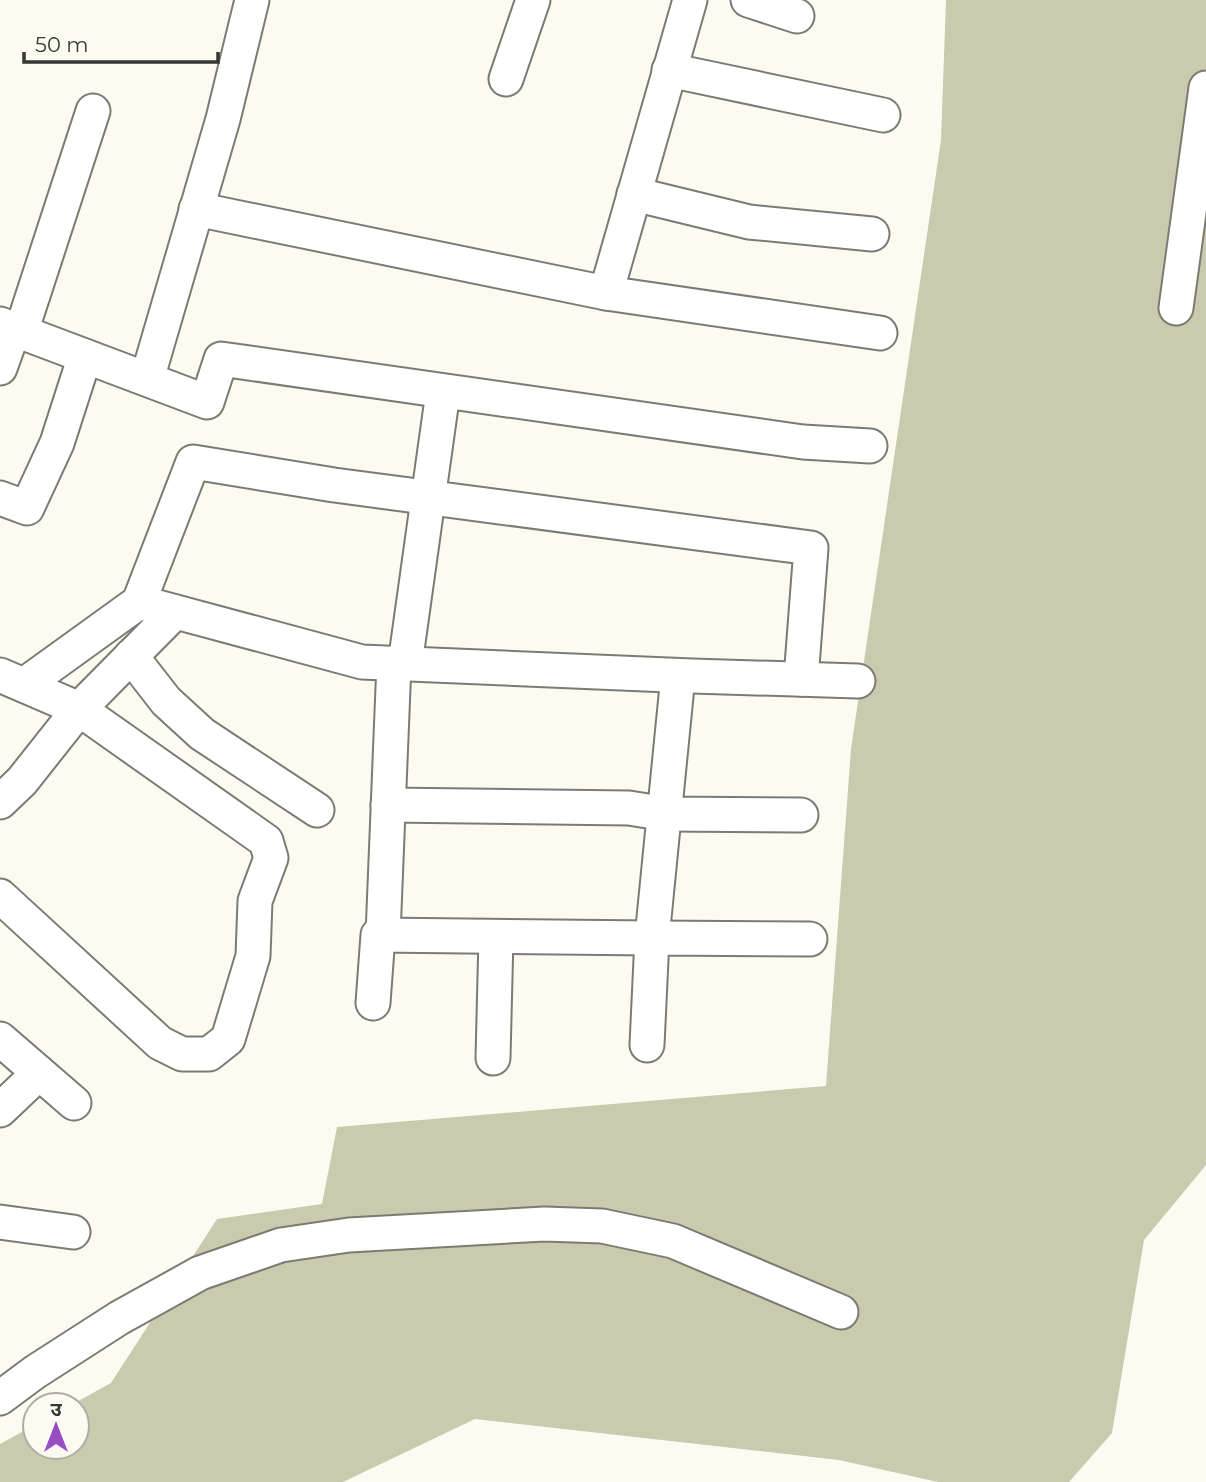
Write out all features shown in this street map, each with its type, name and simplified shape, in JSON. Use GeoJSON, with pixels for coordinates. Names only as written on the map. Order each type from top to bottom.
{"type":"FeatureCollection","features":[{"type":"Feature","properties":{"kind":"street"},"geometry":{"type":"LineString","coordinates":[[147,379],[223,119],[252,0]]}},
{"type":"Feature","properties":{"kind":"street"},"geometry":{"type":"LineString","coordinates":[[506,79],[533,0]]}},
{"type":"Feature","properties":{"kind":"street"},"geometry":{"type":"LineString","coordinates":[[606,293],[690,0]]}},
{"type":"Feature","properties":{"kind":"street"},"geometry":{"type":"LineString","coordinates":[[748,0],[797,16]]}},
{"type":"Feature","properties":{"kind":"street"},"geometry":{"type":"LineString","coordinates":[[669,70],[883,115]]}},
{"type":"Feature","properties":{"kind":"street"},"geometry":{"type":"LineString","coordinates":[[1176,308],[1206,88]]}},
{"type":"Feature","properties":{"kind":"street"},"geometry":{"type":"LineString","coordinates":[[0,368],[12,328],[93,111]]}},
{"type":"Feature","properties":{"kind":"street"},"geometry":{"type":"LineString","coordinates":[[634,194],[749,222],[872,234]]}},
{"type":"Feature","properties":{"kind":"street"},"geometry":{"type":"LineString","coordinates":[[196,209],[606,293],[880,332]]}},
{"type":"Feature","properties":{"kind":"street"},"geometry":{"type":"LineString","coordinates":[[12,328],[207,402],[221,359],[803,442],[870,446]]}},
{"type":"Feature","properties":{"kind":"street"},"geometry":{"type":"LineString","coordinates":[[0,498],[27,508],[57,443],[85,356]]}},
{"type":"Feature","properties":{"kind":"street"},"geometry":{"type":"LineString","coordinates":[[383,935],[388,805],[400,664],[443,392]]}},
{"type":"Feature","properties":{"kind":"street"},"geometry":{"type":"LineString","coordinates":[[12,680],[139,602],[192,462],[334,485],[811,548],[801,679]]}},
{"type":"Feature","properties":{"kind":"street"},"geometry":{"type":"LineString","coordinates":[[139,602],[362,662],[858,681]]}},
{"type":"Feature","properties":{"kind":"street"},"geometry":{"type":"LineString","coordinates":[[0,802],[22,781],[79,709],[175,612]]}},
{"type":"Feature","properties":{"kind":"street"},"geometry":{"type":"LineString","coordinates":[[131,656],[166,701],[202,734],[317,810]]}},
{"type":"Feature","properties":{"kind":"street"},"geometry":{"type":"LineString","coordinates":[[647,1045],[652,938],[678,676]]}},
{"type":"Feature","properties":{"kind":"street"},"geometry":{"type":"LineString","coordinates":[[0,896],[160,1043],[182,1054],[209,1054],[228,1039],[253,956],[255,901],[271,858],[266,841],[79,709],[12,680]]}},
{"type":"Feature","properties":{"kind":"street"},"geometry":{"type":"LineString","coordinates":[[388,805],[629,808],[666,814],[801,815]]}},
{"type":"Feature","properties":{"kind":"street"},"geometry":{"type":"LineString","coordinates":[[373,1003],[378,935],[810,939]]}},
{"type":"Feature","properties":{"kind":"street"},"geometry":{"type":"LineString","coordinates":[[493,1058],[496,937]]}},
{"type":"Feature","properties":{"kind":"street"},"geometry":{"type":"LineString","coordinates":[[0,1040],[74,1103]]}},
{"type":"Feature","properties":{"kind":"street"},"geometry":{"type":"LineString","coordinates":[[0,1110],[39,1073]]}},
{"type":"Feature","properties":{"kind":"street"},"geometry":{"type":"LineString","coordinates":[[0,1222],[73,1232]]}},
{"type":"Feature","properties":{"kind":"street"},"geometry":{"type":"LineString","coordinates":[[0,1398],[35,1371],[119,1318],[200,1273],[281,1245],[349,1235],[544,1224],[602,1226],[673,1241],[841,1312]]}},
{"type":"Feature","properties":{"kind":"green space"},"geometry":{"type":"Polygon","coordinates":[[[946,0],[1206,0],[1206,1165],[1144,1240],[1112,1433],[1069,1482],[938,1482],[839,1460],[475,1419],[343,1482],[0,1482],[0,1444],[21,1433],[21,1461],[91,1461],[91,1394],[111,1383],[217,1219],[322,1204],[337,1127],[826,1086],[851,749],[941,140],[946,0]]]}}]}
